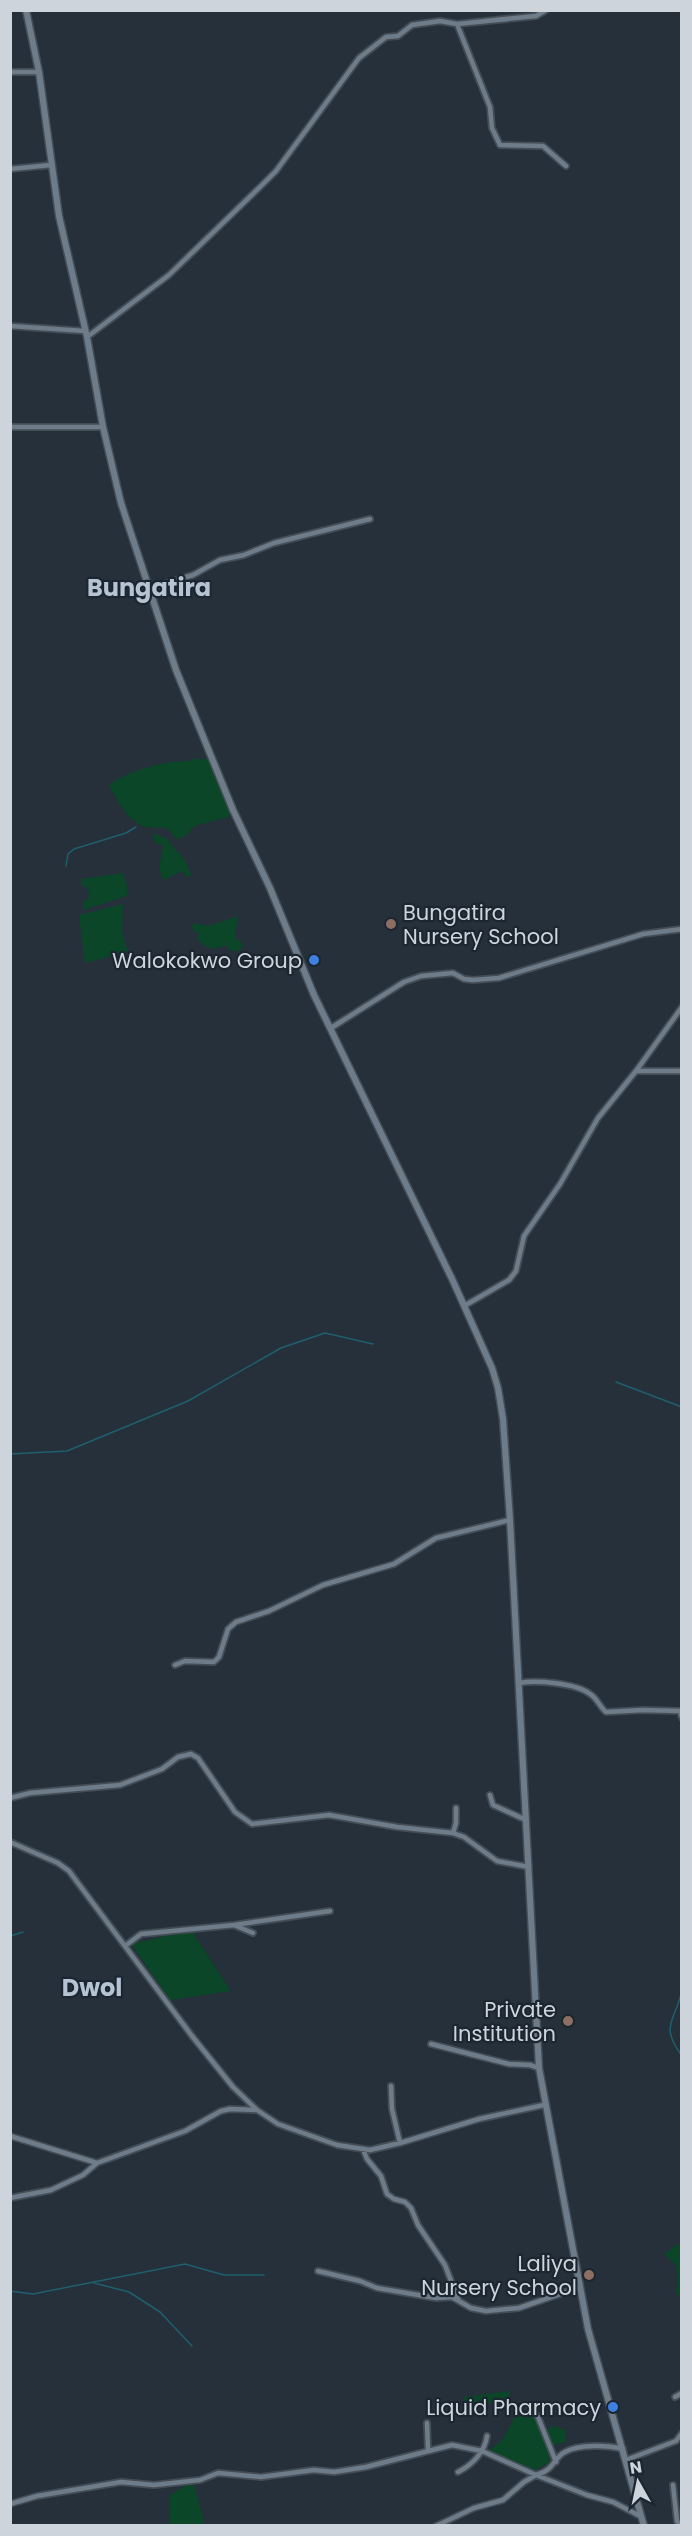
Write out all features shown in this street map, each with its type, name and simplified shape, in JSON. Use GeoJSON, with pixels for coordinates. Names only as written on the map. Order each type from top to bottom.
{"type":"FeatureCollection","features":[{"type":"Feature","properties":{"kind":"street"},"geometry":{"type":"LineString","coordinates":[[26,10],[39,72],[59,216],[86,334],[103,427],[121,503],[176,670],[224,782],[233,810],[331,1028],[464,1306],[492,1368],[498,1388],[503,1419],[510,1520],[539,2068],[544,2105],[580,2287],[601,2379],[644,2526]]}},
{"type":"Feature","properties":{"kind":"street"},"geometry":{"type":"LineString","coordinates":[[10,326],[86,334],[169,274],[262,185],[281,164],[359,58],[386,37],[398,36],[412,25],[440,21],[457,24],[536,16],[546,10]]}},
{"type":"Feature","properties":{"kind":"street"},"geometry":{"type":"LineString","coordinates":[[457,24],[490,107],[492,128],[500,145],[543,146],[566,166]]}},
{"type":"Feature","properties":{"kind":"street"},"geometry":{"type":"LineString","coordinates":[[10,72],[39,72]]}},
{"type":"Feature","properties":{"kind":"street"},"geometry":{"type":"LineString","coordinates":[[10,169],[51,165]]}},
{"type":"Feature","properties":{"kind":"street"},"geometry":{"type":"LineString","coordinates":[[10,427],[103,427]]}},
{"type":"Feature","properties":{"kind":"street"},"geometry":{"type":"LineString","coordinates":[[150,588],[193,575],[220,560],[244,555],[274,543],[370,519]]}},
{"type":"Feature","properties":{"kind":"street"},"geometry":{"type":"LineString","coordinates":[[331,1028],[404,982],[421,976],[453,973],[464,979],[498,978],[643,934],[681,929]]}},
{"type":"Feature","properties":{"kind":"street"},"geometry":{"type":"LineString","coordinates":[[464,1306],[508,1280],[516,1271],[524,1236],[560,1184],[598,1118],[636,1071],[681,1007]]}},
{"type":"Feature","properties":{"kind":"street"},"geometry":{"type":"LineString","coordinates":[[636,1071],[681,1071]]}},
{"type":"Feature","properties":{"kind":"street"},"geometry":{"type":"LineString","coordinates":[[174,1665],[185,1661],[214,1662],[221,1652],[228,1629],[236,1622],[269,1611],[323,1586],[394,1564],[436,1538],[510,1520]]}},
{"type":"Feature","properties":{"kind":"street"},"geometry":{"type":"LineString","coordinates":[[519,1683],[542,1682],[579,1687],[592,1695],[599,1707],[606,1712],[680,1711],[681,1718]]}},
{"type":"Feature","properties":{"kind":"street"},"geometry":{"type":"LineString","coordinates":[[10,1798],[30,1793],[120,1785],[162,1769],[178,1757],[191,1754],[198,1758],[236,1812],[252,1824],[329,1815],[396,1827],[453,1833],[464,1837],[497,1861],[529,1867]]}},
{"type":"Feature","properties":{"kind":"street"},"geometry":{"type":"LineString","coordinates":[[490,1795],[494,1805],[526,1820]]}},
{"type":"Feature","properties":{"kind":"street"},"geometry":{"type":"LineString","coordinates":[[453,1833],[456,1808]]}},
{"type":"Feature","properties":{"kind":"street"},"geometry":{"type":"LineString","coordinates":[[10,1842],[58,1863],[69,1871],[216,2067],[242,2097],[278,2124],[338,2145],[363,2149],[400,2144],[479,2119],[544,2105]]}},
{"type":"Feature","properties":{"kind":"street"},"geometry":{"type":"LineString","coordinates":[[125,1946],[141,1934],[234,1925],[330,1911]]}},
{"type":"Feature","properties":{"kind":"street"},"geometry":{"type":"LineString","coordinates":[[234,1925],[253,1934]]}},
{"type":"Feature","properties":{"kind":"street"},"geometry":{"type":"LineString","coordinates":[[431,2044],[509,2064],[539,2068]]}},
{"type":"Feature","properties":{"kind":"street"},"geometry":{"type":"LineString","coordinates":[[391,2086],[392,2109],[400,2144]]}},
{"type":"Feature","properties":{"kind":"street"},"geometry":{"type":"LineString","coordinates":[[10,2198],[51,2190],[82,2175],[97,2163],[184,2131],[221,2111],[257,2109]]}},
{"type":"Feature","properties":{"kind":"street"},"geometry":{"type":"LineString","coordinates":[[10,2136],[97,2163]]}},
{"type":"Feature","properties":{"kind":"street"},"geometry":{"type":"LineString","coordinates":[[363,2149],[367,2159],[381,2176],[387,2194],[405,2202],[411,2208],[418,2225],[445,2265],[458,2299]]}},
{"type":"Feature","properties":{"kind":"street"},"geometry":{"type":"LineString","coordinates":[[318,2271],[360,2281],[377,2288],[458,2299],[471,2308],[486,2311],[519,2308],[580,2287]]}},
{"type":"Feature","properties":{"kind":"street"},"geometry":{"type":"LineString","coordinates":[[675,2397],[681,2393]]}},
{"type":"Feature","properties":{"kind":"street"},"geometry":{"type":"LineString","coordinates":[[530,2407],[538,2417],[556,2462]]}},
{"type":"Feature","properties":{"kind":"street"},"geometry":{"type":"LineString","coordinates":[[427,2423],[428,2450]]}},
{"type":"Feature","properties":{"kind":"street"},"geometry":{"type":"LineString","coordinates":[[626,2460],[679,2440],[681,2433]]}},
{"type":"Feature","properties":{"kind":"street"},"geometry":{"type":"LineString","coordinates":[[458,2472],[468,2466],[482,2451],[487,2436]]}},
{"type":"Feature","properties":{"kind":"street"},"geometry":{"type":"LineString","coordinates":[[10,2504],[37,2496],[121,2482],[154,2485],[200,2480],[218,2473],[261,2477],[314,2470],[334,2472],[366,2467],[456,2445],[482,2451],[587,2495],[608,2500],[640,2516]]}},
{"type":"Feature","properties":{"kind":"street"},"geometry":{"type":"LineString","coordinates":[[436,2526],[474,2508],[503,2500],[524,2482],[549,2471],[564,2452],[598,2445],[623,2449]]}},
{"type":"Feature","properties":{"kind":"street"},"geometry":{"type":"LineString","coordinates":[[673,2485],[677,2521],[680,2526]]}},
{"type":"Feature","properties":{"kind":"green space"},"geometry":{"type":"Polygon","coordinates":[[[194,759],[209,759],[231,814],[228,817],[194,826],[186,835],[176,839],[167,828],[147,827],[134,821],[124,810],[109,785],[123,776],[146,768],[194,759]]]}},
{"type":"Feature","properties":{"kind":"green space"},"geometry":{"type":"Polygon","coordinates":[[[153,833],[168,839],[187,863],[191,875],[187,877],[182,871],[163,880],[159,868],[163,845],[155,843],[153,833]]]}},
{"type":"Feature","properties":{"kind":"green space"},"geometry":{"type":"Polygon","coordinates":[[[123,873],[128,890],[127,896],[83,910],[83,902],[89,897],[88,888],[81,885],[81,879],[123,873]]]}},
{"type":"Feature","properties":{"kind":"green space"},"geometry":{"type":"Polygon","coordinates":[[[123,904],[122,932],[128,952],[85,963],[79,915],[123,904]]]}},
{"type":"Feature","properties":{"kind":"green space"},"geometry":{"type":"Polygon","coordinates":[[[238,916],[235,939],[241,941],[243,946],[239,951],[232,951],[225,945],[217,948],[207,947],[197,939],[199,935],[192,928],[193,923],[208,926],[238,916]]]}},
{"type":"Feature","properties":{"kind":"green space"},"geometry":{"type":"Polygon","coordinates":[[[191,1930],[231,1991],[170,2000],[131,1944],[191,1930]]]}},
{"type":"Feature","properties":{"kind":"green space"},"geometry":{"type":"Polygon","coordinates":[[[681,2242],[682,2293],[680,2297],[675,2291],[678,2285],[676,2265],[664,2254],[681,2242]]]}},
{"type":"Feature","properties":{"kind":"green space"},"geometry":{"type":"Polygon","coordinates":[[[509,2391],[509,2398],[464,2410],[463,2397],[509,2391]]]}},
{"type":"Feature","properties":{"kind":"green space"},"geometry":{"type":"Polygon","coordinates":[[[518,2411],[534,2412],[542,2431],[555,2426],[565,2430],[565,2442],[553,2445],[549,2463],[535,2470],[489,2451],[503,2439],[518,2411]]]}},
{"type":"Feature","properties":{"kind":"green space"},"geometry":{"type":"Polygon","coordinates":[[[193,2481],[205,2525],[170,2525],[169,2496],[193,2481]]]}},
{"type":"Feature","properties":{"kind":"waterway"},"geometry":{"type":"LineString","coordinates":[[66,866],[68,854],[74,849],[126,833],[136,827]]}},
{"type":"Feature","properties":{"kind":"waterway"},"geometry":{"type":"LineString","coordinates":[[10,1454],[67,1451],[188,1401],[281,1348],[325,1333],[373,1344]]}},
{"type":"Feature","properties":{"kind":"waterway"},"geometry":{"type":"LineString","coordinates":[[616,1382],[682,1407]]}},
{"type":"Feature","properties":{"kind":"waterway"},"geometry":{"type":"LineString","coordinates":[[10,1936],[23,1932]]}},
{"type":"Feature","properties":{"kind":"waterway"},"geometry":{"type":"LineString","coordinates":[[682,1989],[670,2029],[671,2036],[682,2056]]}},
{"type":"Feature","properties":{"kind":"waterway"},"geometry":{"type":"LineString","coordinates":[[10,2291],[33,2294],[185,2264],[224,2275],[264,2275]]}},
{"type":"Feature","properties":{"kind":"waterway"},"geometry":{"type":"LineString","coordinates":[[94,2283],[129,2292],[160,2312],[192,2346]]}},
{"type":"Feature","properties":{"kind":"place","name":"Bungatira Nursery School"},"geometry":{"type":"Point","coordinates":[391,924]}},
{"type":"Feature","properties":{"kind":"place","name":"Walokokwo Group"},"geometry":{"type":"Point","coordinates":[314,960]}},
{"type":"Feature","properties":{"kind":"place","name":"Private Institution"},"geometry":{"type":"Point","coordinates":[568,2021]}},
{"type":"Feature","properties":{"kind":"place","name":"Laliya Nursery School"},"geometry":{"type":"Point","coordinates":[589,2275]}},
{"type":"Feature","properties":{"kind":"place","name":"Liquid Pharmacy"},"geometry":{"type":"Point","coordinates":[613,2407]}},
{"type":"Feature","properties":{"kind":"district","name":"Bungatira"},"geometry":{"type":"Point","coordinates":[149,587]}},
{"type":"Feature","properties":{"kind":"district","name":"Dwol"},"geometry":{"type":"Point","coordinates":[92,1987]}}]}
